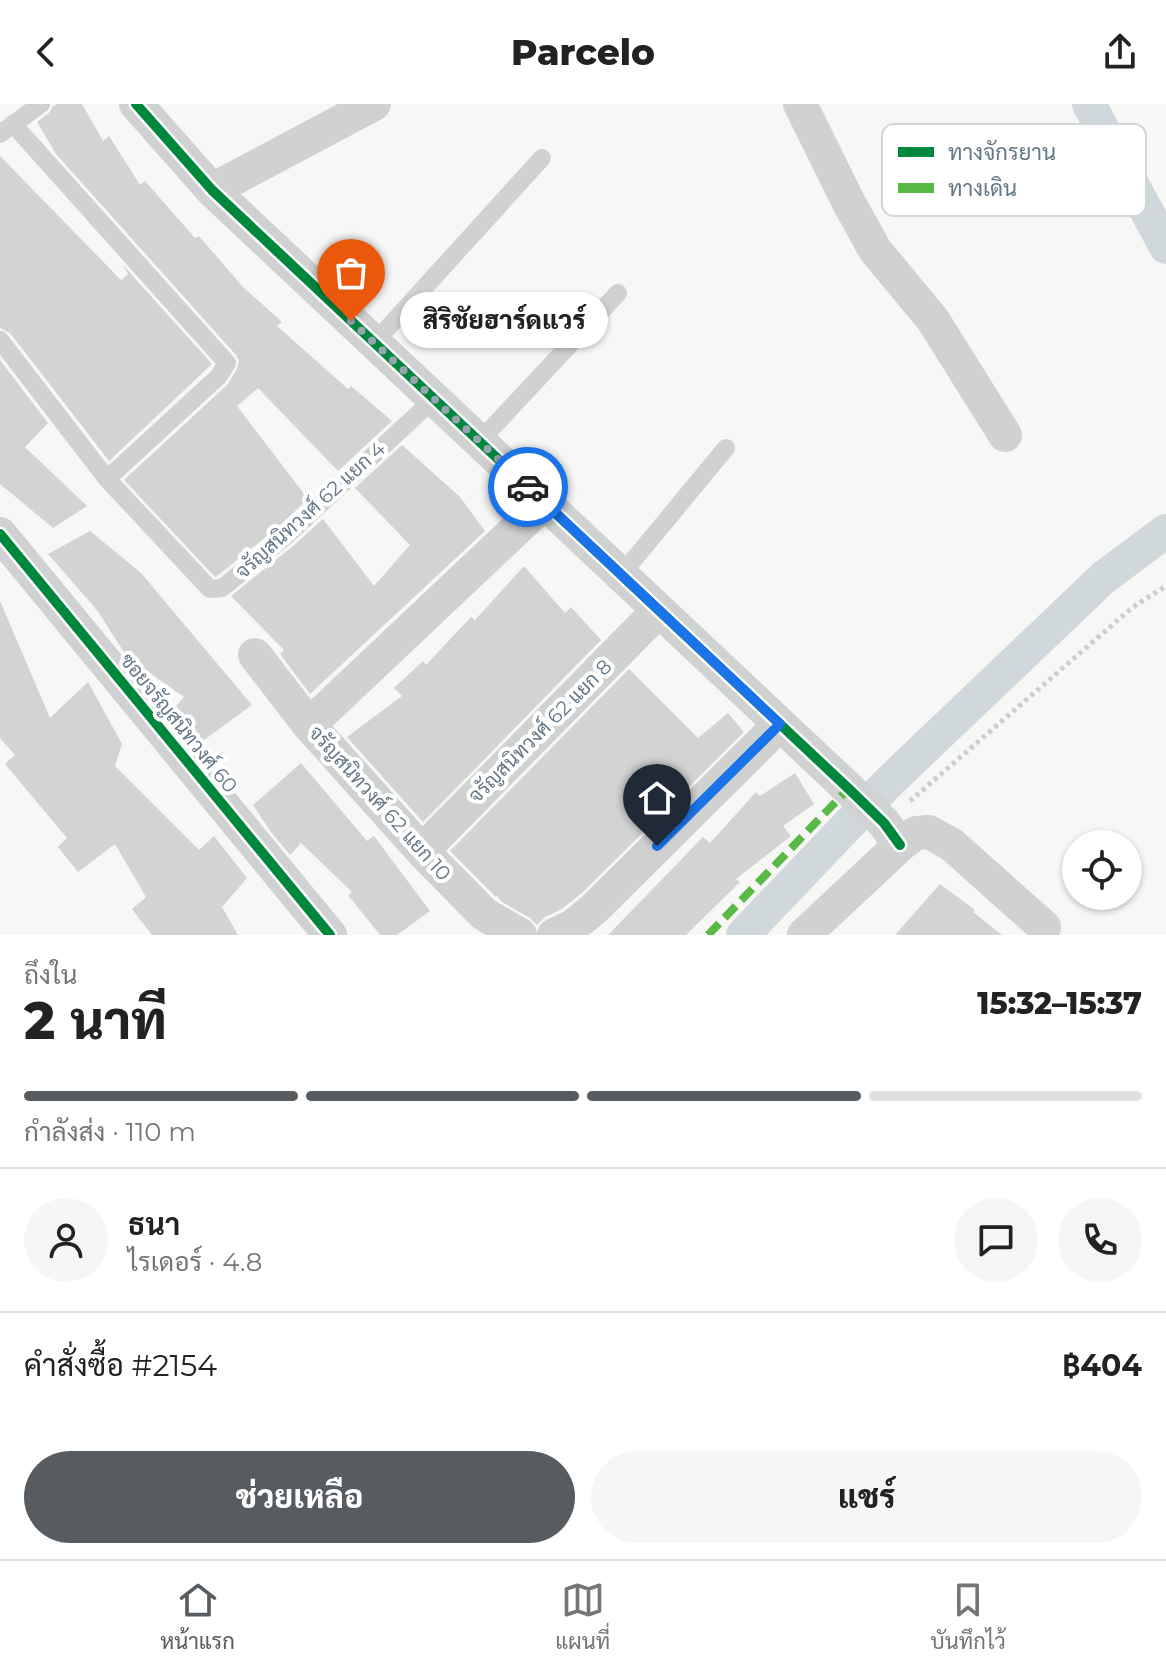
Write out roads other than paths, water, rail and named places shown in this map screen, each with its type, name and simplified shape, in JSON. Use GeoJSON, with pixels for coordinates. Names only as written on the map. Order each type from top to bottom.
{"type":"FeatureCollection","features":[{"type":"Feature","properties":{"kind":"street"},"geometry":{"type":"LineString","coordinates":[[136,104],[212,190],[780,724],[892,834]]}},
{"type":"Feature","properties":{"kind":"street"},"geometry":{"type":"LineString","coordinates":[[212,190],[374,104]]}},
{"type":"Feature","properties":{"kind":"street"},"geometry":{"type":"LineString","coordinates":[[800,104],[875,250],[933,320],[1005,435]]}},
{"type":"Feature","properties":{"kind":"street"},"geometry":{"type":"LineString","coordinates":[[309,725],[544,503]]}},
{"type":"Feature","properties":{"kind":"street","name":"ซอยจรัญสนิทวงศ์ 60"},"geometry":{"type":"LineString","coordinates":[[0,534],[330,935]]}},
{"type":"Feature","properties":{"kind":"street","name":"จรัญสนิทวงศ์ 62 แยก 8"},"geometry":{"type":"LineString","coordinates":[[422,851],[659,610]]}},
{"type":"Feature","properties":{"kind":"street","name":"จรัญสนิทวงศ์ 62 แยก 10"},"geometry":{"type":"LineString","coordinates":[[255,655],[309,725],[422,851],[484,914],[520,935]]}},
{"type":"Feature","properties":{"kind":"street"},"geometry":{"type":"LineString","coordinates":[[554,935],[573,926],[596,907],[780,724]]}},
{"type":"Feature","properties":{"kind":"street"},"geometry":{"type":"LineString","coordinates":[[804,935],[892,834],[923,831],[951,844],[1044,927]]}},
{"type":"Feature","properties":{"kind":"lane"},"geometry":{"type":"LineString","coordinates":[[41,104],[6,129],[227,363],[219,376],[107,479]]}},
{"type":"Feature","properties":{"kind":"lane"},"geometry":{"type":"LineString","coordinates":[[374,343],[542,158]]}},
{"type":"Feature","properties":{"kind":"lane"},"geometry":{"type":"LineString","coordinates":[[479,442],[618,293]]}},
{"type":"Feature","properties":{"kind":"lane","name":"จรัญสนิทวงศ์ 62 แยก 4"},"geometry":{"type":"LineString","coordinates":[[0,340],[107,479],[210,589],[222,588],[285,537],[434,399]]}},
{"type":"Feature","properties":{"kind":"lane"},"geometry":{"type":"LineString","coordinates":[[621,575],[726,448]]}},
{"type":"Feature","properties":{"kind":"waterway"},"geometry":{"type":"LineString","coordinates":[[1089,104],[1100,124]]}},
{"type":"Feature","properties":{"kind":"waterway"},"geometry":{"type":"LineString","coordinates":[[1146,210],[1166,247]]}},
{"type":"Feature","properties":{"kind":"waterway"},"geometry":{"type":"LineString","coordinates":[[743,935],[889,782],[1103,578],[1166,531]]}},
{"type":"Feature","properties":{"kind":"place","name":"สิริชัยฮาร์ดแวร์"},"geometry":{"type":"Point","coordinates":[351,321]}}]}
